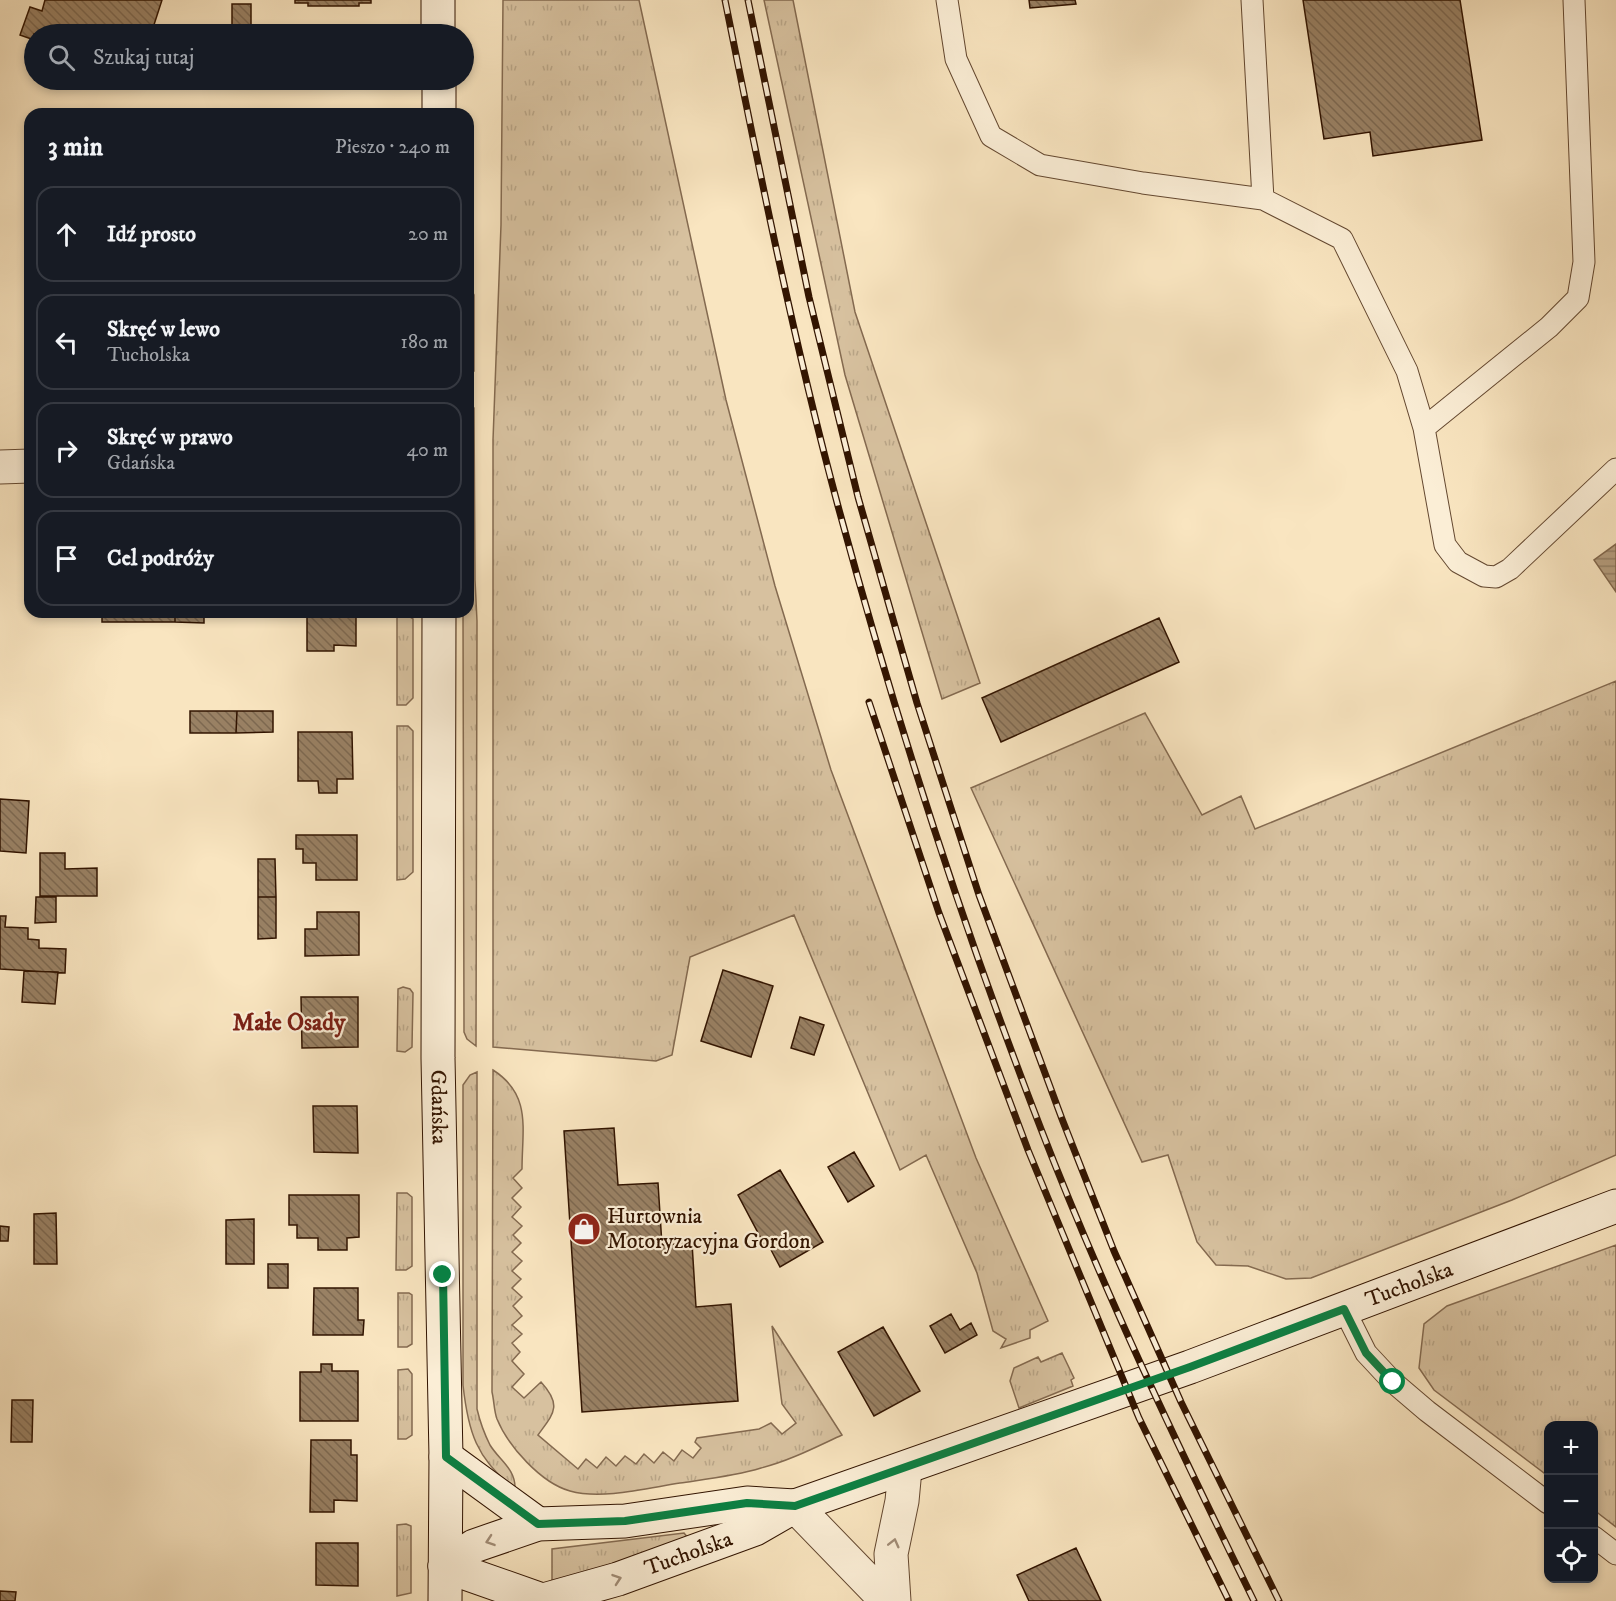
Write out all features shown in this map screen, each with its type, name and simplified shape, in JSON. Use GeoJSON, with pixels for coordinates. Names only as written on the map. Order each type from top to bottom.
{"type":"FeatureCollection","features":[{"type":"Feature","properties":{"kind":"main road"},"geometry":{"type":"LineString","coordinates":[[438,0],[438,24]]}},
{"type":"Feature","properties":{"kind":"main road"},"geometry":{"type":"LineString","coordinates":[[439,90],[439,108]]}},
{"type":"Feature","properties":{"kind":"main road"},"geometry":{"type":"LineString","coordinates":[[0,467],[24,466]]}},
{"type":"Feature","properties":{"kind":"main road","name":"Gdańska"},"geometry":{"type":"LineString","coordinates":[[439,618],[438,1058],[446,1457],[445,1601]]}},
{"type":"Feature","properties":{"kind":"main road","name":"Tucholska"},"geometry":{"type":"LineString","coordinates":[[445,1566],[541,1600],[618,1580],[745,1532],[795,1506],[905,1469],[1344,1309],[1616,1206]]}},
{"type":"Feature","properties":{"kind":"main road"},"geometry":{"type":"LineString","coordinates":[[446,1457],[538,1524]]}},
{"type":"Feature","properties":{"kind":"main road"},"geometry":{"type":"LineString","coordinates":[[894,1601],[891,1554],[902,1501],[905,1469]]}},
{"type":"Feature","properties":{"kind":"main road","name":"Tucholska"},"geometry":{"type":"LineString","coordinates":[[445,1566],[474,1546],[538,1524],[625,1521],[747,1503],[795,1506]]}},
{"type":"Feature","properties":{"kind":"main road"},"geometry":{"type":"LineString","coordinates":[[795,1506],[888,1601]]}},
{"type":"Feature","properties":{"kind":"lane"},"geometry":{"type":"LineString","coordinates":[[947,0],[956,59],[991,136],[1040,165],[1143,183],[1263,199],[1342,239],[1407,371],[1424,428],[1445,545],[1458,562],[1484,576],[1496,577],[1510,568],[1616,469]]}},
{"type":"Feature","properties":{"kind":"lane"},"geometry":{"type":"LineString","coordinates":[[1252,0],[1263,199]]}},
{"type":"Feature","properties":{"kind":"lane"},"geometry":{"type":"LineString","coordinates":[[1424,428],[1549,327],[1578,298],[1584,262],[1574,0]]}},
{"type":"Feature","properties":{"kind":"lane"},"geometry":{"type":"LineString","coordinates":[[1344,1309],[1366,1353],[1393,1382],[1427,1412],[1544,1500]]}},
{"type":"Feature","properties":{"kind":"lane"},"geometry":{"type":"LineString","coordinates":[[1598,1541],[1616,1554]]}},
{"type":"Feature","properties":{"kind":"green space"},"geometry":{"type":"Polygon","coordinates":[[[503,0],[639,0],[726,400],[775,586],[831,770],[976,1158],[1048,1321],[1030,1330],[1030,1338],[1001,1348],[1006,1339],[993,1331],[977,1273],[926,1155],[900,1170],[794,915],[690,957],[672,1055],[656,1061],[493,1047],[493,440],[501,225],[503,0]]]}},
{"type":"Feature","properties":{"kind":"green space"},"geometry":{"type":"Polygon","coordinates":[[[764,0],[793,0],[855,312],[980,683],[942,699],[845,375],[764,0]]]}},
{"type":"Feature","properties":{"kind":"green space"},"geometry":{"type":"Polygon","coordinates":[[[474,408],[477,621],[476,1046],[467,1039],[464,1032],[463,618],[474,618],[474,408]]]}},
{"type":"Feature","properties":{"kind":"green space"},"geometry":{"type":"Polygon","coordinates":[[[397,618],[412,618],[413,698],[406,705],[397,705],[397,618]]]}},
{"type":"Feature","properties":{"kind":"green space"},"geometry":{"type":"Polygon","coordinates":[[[1616,681],[1616,1155],[1512,1200],[1311,1278],[1286,1279],[1248,1266],[1216,1265],[1197,1242],[1168,1155],[1142,1162],[971,788],[1145,713],[1202,815],[1241,796],[1255,829],[1616,681]]]}},
{"type":"Feature","properties":{"kind":"green space"},"geometry":{"type":"Polygon","coordinates":[[[397,726],[408,726],[413,731],[413,872],[405,879],[397,880],[397,726]]]}},
{"type":"Feature","properties":{"kind":"green space"},"geometry":{"type":"Polygon","coordinates":[[[403,987],[410,989],[413,993],[412,1047],[405,1052],[397,1051],[398,989],[403,987]]]}},
{"type":"Feature","properties":{"kind":"green space"},"geometry":{"type":"Polygon","coordinates":[[[493,1070],[514,1090],[522,1114],[522,1169],[513,1178],[522,1188],[512,1198],[521,1207],[512,1217],[522,1226],[513,1235],[521,1243],[512,1252],[522,1261],[512,1271],[521,1279],[512,1288],[522,1297],[513,1306],[522,1316],[512,1325],[522,1334],[512,1343],[520,1352],[512,1361],[524,1374],[512,1387],[524,1398],[541,1382],[552,1397],[553,1410],[538,1435],[578,1469],[586,1459],[597,1468],[606,1457],[616,1466],[625,1456],[636,1464],[644,1454],[654,1463],[663,1452],[674,1461],[682,1450],[693,1458],[701,1448],[695,1442],[697,1438],[759,1429],[771,1423],[782,1434],[796,1423],[782,1404],[772,1326],[842,1435],[792,1458],[751,1471],[610,1494],[583,1493],[559,1487],[537,1472],[517,1452],[502,1430],[496,1416],[492,1392],[493,1070]]]}},
{"type":"Feature","properties":{"kind":"green space"},"geometry":{"type":"Polygon","coordinates":[[[477,1072],[477,1409],[488,1441],[510,1470],[515,1489],[491,1467],[476,1443],[471,1430],[463,1385],[463,1085],[470,1075],[477,1072]]]}},
{"type":"Feature","properties":{"kind":"green space"},"geometry":{"type":"Polygon","coordinates":[[[397,1193],[407,1193],[412,1197],[412,1266],[406,1270],[396,1270],[397,1193]]]}},
{"type":"Feature","properties":{"kind":"green space"},"geometry":{"type":"Polygon","coordinates":[[[1616,1245],[1616,1527],[1598,1513],[1598,1421],[1544,1421],[1544,1473],[1434,1390],[1419,1368],[1424,1324],[1447,1306],[1616,1245]]]}},
{"type":"Feature","properties":{"kind":"green space"},"geometry":{"type":"Polygon","coordinates":[[[398,1293],[412,1295],[412,1344],[407,1347],[398,1347],[398,1293]]]}},
{"type":"Feature","properties":{"kind":"green space"},"geometry":{"type":"Polygon","coordinates":[[[1062,1353],[1074,1378],[1071,1380],[1073,1386],[1019,1408],[1010,1381],[1014,1368],[1038,1357],[1041,1362],[1062,1353]]]}},
{"type":"Feature","properties":{"kind":"green space"},"geometry":{"type":"Polygon","coordinates":[[[408,1369],[412,1374],[412,1435],[406,1439],[398,1439],[398,1370],[408,1369]]]}},
{"type":"Feature","properties":{"kind":"green space"},"geometry":{"type":"Polygon","coordinates":[[[397,1525],[411,1526],[411,1593],[397,1596],[397,1525]]]}},
{"type":"Feature","properties":{"kind":"green space"},"geometry":{"type":"Polygon","coordinates":[[[684,1533],[688,1538],[552,1584],[552,1549],[684,1533]]]}},
{"type":"Feature","properties":{"kind":"shaded area"},"geometry":{"type":"Polygon","coordinates":[[[1616,544],[1616,592],[1594,560],[1616,544]]]}},
{"type":"Feature","properties":{"kind":"building"},"geometry":{"type":"Polygon","coordinates":[[[45,0],[162,0],[154,24],[24,24],[24,36],[20,35],[30,7],[42,11],[45,0]]]}},
{"type":"Feature","properties":{"kind":"building"},"geometry":{"type":"Polygon","coordinates":[[[295,0],[371,0],[371,3],[359,3],[359,6],[308,6],[308,3],[295,3],[295,0]]]}},
{"type":"Feature","properties":{"kind":"building"},"geometry":{"type":"Polygon","coordinates":[[[1029,0],[1075,0],[1076,4],[1030,8],[1029,0]]]}},
{"type":"Feature","properties":{"kind":"building"},"geometry":{"type":"Polygon","coordinates":[[[1303,0],[1460,0],[1482,140],[1373,156],[1370,132],[1324,139],[1303,0]]]}},
{"type":"Feature","properties":{"kind":"building"},"geometry":{"type":"Polygon","coordinates":[[[232,4],[251,4],[251,24],[232,24],[232,4]]]}},
{"type":"Feature","properties":{"kind":"building"},"geometry":{"type":"Polygon","coordinates":[[[102,618],[175,618],[175,622],[102,622],[102,618]]]}},
{"type":"Feature","properties":{"kind":"building"},"geometry":{"type":"Polygon","coordinates":[[[175,618],[204,618],[204,623],[175,622],[175,618]]]}},
{"type":"Feature","properties":{"kind":"building"},"geometry":{"type":"Polygon","coordinates":[[[307,618],[356,618],[356,646],[334,645],[334,651],[307,651],[307,618]]]}},
{"type":"Feature","properties":{"kind":"building"},"geometry":{"type":"Polygon","coordinates":[[[1159,618],[1179,662],[1001,742],[982,698],[1159,618]]]}},
{"type":"Feature","properties":{"kind":"building"},"geometry":{"type":"Polygon","coordinates":[[[190,711],[237,711],[236,733],[190,733],[190,711]]]}},
{"type":"Feature","properties":{"kind":"building"},"geometry":{"type":"Polygon","coordinates":[[[237,711],[273,711],[273,732],[236,733],[237,711]]]}},
{"type":"Feature","properties":{"kind":"building"},"geometry":{"type":"Polygon","coordinates":[[[298,732],[352,732],[353,779],[337,779],[337,793],[319,793],[318,781],[298,781],[298,732]]]}},
{"type":"Feature","properties":{"kind":"building"},"geometry":{"type":"Polygon","coordinates":[[[0,799],[29,801],[26,853],[0,851],[0,799]]]}},
{"type":"Feature","properties":{"kind":"building"},"geometry":{"type":"Polygon","coordinates":[[[296,835],[357,835],[357,880],[316,880],[316,863],[303,863],[303,849],[296,849],[296,835]]]}},
{"type":"Feature","properties":{"kind":"building"},"geometry":{"type":"Polygon","coordinates":[[[40,853],[65,853],[65,869],[97,868],[97,896],[40,896],[40,853]]]}},
{"type":"Feature","properties":{"kind":"building"},"geometry":{"type":"Polygon","coordinates":[[[258,859],[275,859],[276,897],[258,897],[258,859]]]}},
{"type":"Feature","properties":{"kind":"building"},"geometry":{"type":"Polygon","coordinates":[[[36,897],[56,897],[56,922],[35,923],[36,897]]]}},
{"type":"Feature","properties":{"kind":"building"},"geometry":{"type":"Polygon","coordinates":[[[258,897],[276,897],[276,938],[258,939],[258,897]]]}},
{"type":"Feature","properties":{"kind":"building"},"geometry":{"type":"Polygon","coordinates":[[[317,912],[359,912],[359,955],[305,956],[305,929],[317,929],[317,912]]]}},
{"type":"Feature","properties":{"kind":"building"},"geometry":{"type":"Polygon","coordinates":[[[0,916],[6,916],[5,927],[28,928],[28,939],[39,940],[39,948],[66,949],[65,973],[0,969],[0,916]]]}},
{"type":"Feature","properties":{"kind":"building"},"geometry":{"type":"Polygon","coordinates":[[[723,970],[773,986],[751,1057],[701,1041],[723,970]]]}},
{"type":"Feature","properties":{"kind":"building"},"geometry":{"type":"Polygon","coordinates":[[[24,971],[58,972],[55,1004],[22,1002],[24,971]]]}},
{"type":"Feature","properties":{"kind":"building"},"geometry":{"type":"Polygon","coordinates":[[[301,997],[358,997],[358,1047],[302,1048],[301,997]]]}},
{"type":"Feature","properties":{"kind":"building"},"geometry":{"type":"Polygon","coordinates":[[[800,1017],[824,1025],[814,1055],[791,1048],[800,1017]]]}},
{"type":"Feature","properties":{"kind":"building"},"geometry":{"type":"Polygon","coordinates":[[[313,1106],[357,1106],[358,1153],[314,1152],[313,1106]]]}},
{"type":"Feature","properties":{"kind":"building"},"geometry":{"type":"Polygon","coordinates":[[[614,1128],[618,1185],[658,1183],[662,1245],[692,1243],[696,1307],[731,1304],[738,1401],[582,1412],[564,1131],[614,1128]]]}},
{"type":"Feature","properties":{"kind":"building"},"geometry":{"type":"Polygon","coordinates":[[[854,1152],[874,1186],[848,1202],[828,1167],[854,1152]]]}},
{"type":"Feature","properties":{"kind":"building"},"geometry":{"type":"Polygon","coordinates":[[[780,1170],[823,1242],[780,1267],[769,1246],[766,1248],[738,1195],[780,1170]]]}},
{"type":"Feature","properties":{"kind":"building"},"geometry":{"type":"Polygon","coordinates":[[[289,1195],[359,1195],[359,1237],[347,1238],[347,1250],[318,1250],[318,1238],[297,1238],[297,1225],[289,1225],[289,1195]]]}},
{"type":"Feature","properties":{"kind":"building"},"geometry":{"type":"Polygon","coordinates":[[[56,1213],[57,1264],[34,1264],[34,1214],[56,1213]]]}},
{"type":"Feature","properties":{"kind":"building"},"geometry":{"type":"Polygon","coordinates":[[[254,1219],[254,1264],[226,1264],[226,1220],[254,1219]]]}},
{"type":"Feature","properties":{"kind":"building"},"geometry":{"type":"Polygon","coordinates":[[[0,1226],[9,1227],[8,1241],[0,1241],[0,1226]]]}},
{"type":"Feature","properties":{"kind":"building"},"geometry":{"type":"Polygon","coordinates":[[[268,1264],[288,1264],[288,1288],[268,1288],[268,1264]]]}},
{"type":"Feature","properties":{"kind":"building"},"geometry":{"type":"Polygon","coordinates":[[[314,1288],[358,1288],[358,1320],[364,1320],[363,1335],[313,1335],[314,1288]]]}},
{"type":"Feature","properties":{"kind":"building"},"geometry":{"type":"Polygon","coordinates":[[[951,1314],[960,1330],[971,1323],[977,1335],[945,1353],[930,1326],[951,1314]]]}},
{"type":"Feature","properties":{"kind":"building"},"geometry":{"type":"Polygon","coordinates":[[[883,1327],[920,1391],[874,1416],[838,1352],[883,1327]]]}},
{"type":"Feature","properties":{"kind":"building"},"geometry":{"type":"Polygon","coordinates":[[[321,1364],[332,1364],[332,1371],[358,1371],[358,1421],[300,1421],[300,1372],[321,1372],[321,1364]]]}},
{"type":"Feature","properties":{"kind":"building"},"geometry":{"type":"Polygon","coordinates":[[[12,1400],[33,1400],[32,1442],[11,1442],[12,1400]]]}},
{"type":"Feature","properties":{"kind":"building"},"geometry":{"type":"Polygon","coordinates":[[[311,1440],[351,1440],[351,1455],[357,1455],[357,1501],[334,1500],[334,1512],[310,1512],[311,1440]]]}},
{"type":"Feature","properties":{"kind":"building"},"geometry":{"type":"Polygon","coordinates":[[[316,1543],[358,1543],[358,1586],[316,1585],[316,1543]]]}},
{"type":"Feature","properties":{"kind":"building"},"geometry":{"type":"Polygon","coordinates":[[[1076,1548],[1101,1601],[1029,1601],[1017,1575],[1076,1548]]]}},
{"type":"Feature","properties":{"kind":"building"},"geometry":{"type":"Polygon","coordinates":[[[0,1591],[16,1592],[15,1601],[0,1601],[0,1591]]]}},
{"type":"Feature","properties":{"kind":"railway"},"geometry":{"type":"LineString","coordinates":[[725,0],[777,254],[806,380],[860,585],[931,820],[984,975],[1065,1189],[1142,1367],[1254,1601]]}},
{"type":"Feature","properties":{"kind":"railway"},"geometry":{"type":"LineString","coordinates":[[748,0],[809,297],[858,497],[917,703],[979,895],[1062,1119],[1114,1251],[1181,1402],[1279,1601]]}},
{"type":"Feature","properties":{"kind":"railway"},"geometry":{"type":"LineString","coordinates":[[869,702],[939,913],[1028,1150],[1139,1418],[1229,1601]]}},
{"type":"Feature","properties":{"kind":"place","name":"Hurtownia Motoryzacyjna Gordon"},"geometry":{"type":"Point","coordinates":[584,1229]}},
{"type":"Feature","properties":{"kind":"district","name":"Małe Osady"},"geometry":{"type":"Point","coordinates":[289,1023]}},
{"type":"Feature","properties":{"kind":"route"},"geometry":{"type":"LineString","coordinates":[[443,1275],[446,1457],[538,1524],[625,1521],[747,1503],[795,1506],[1190,1367],[1344,1309],[1366,1353],[1393,1382]]}}]}
